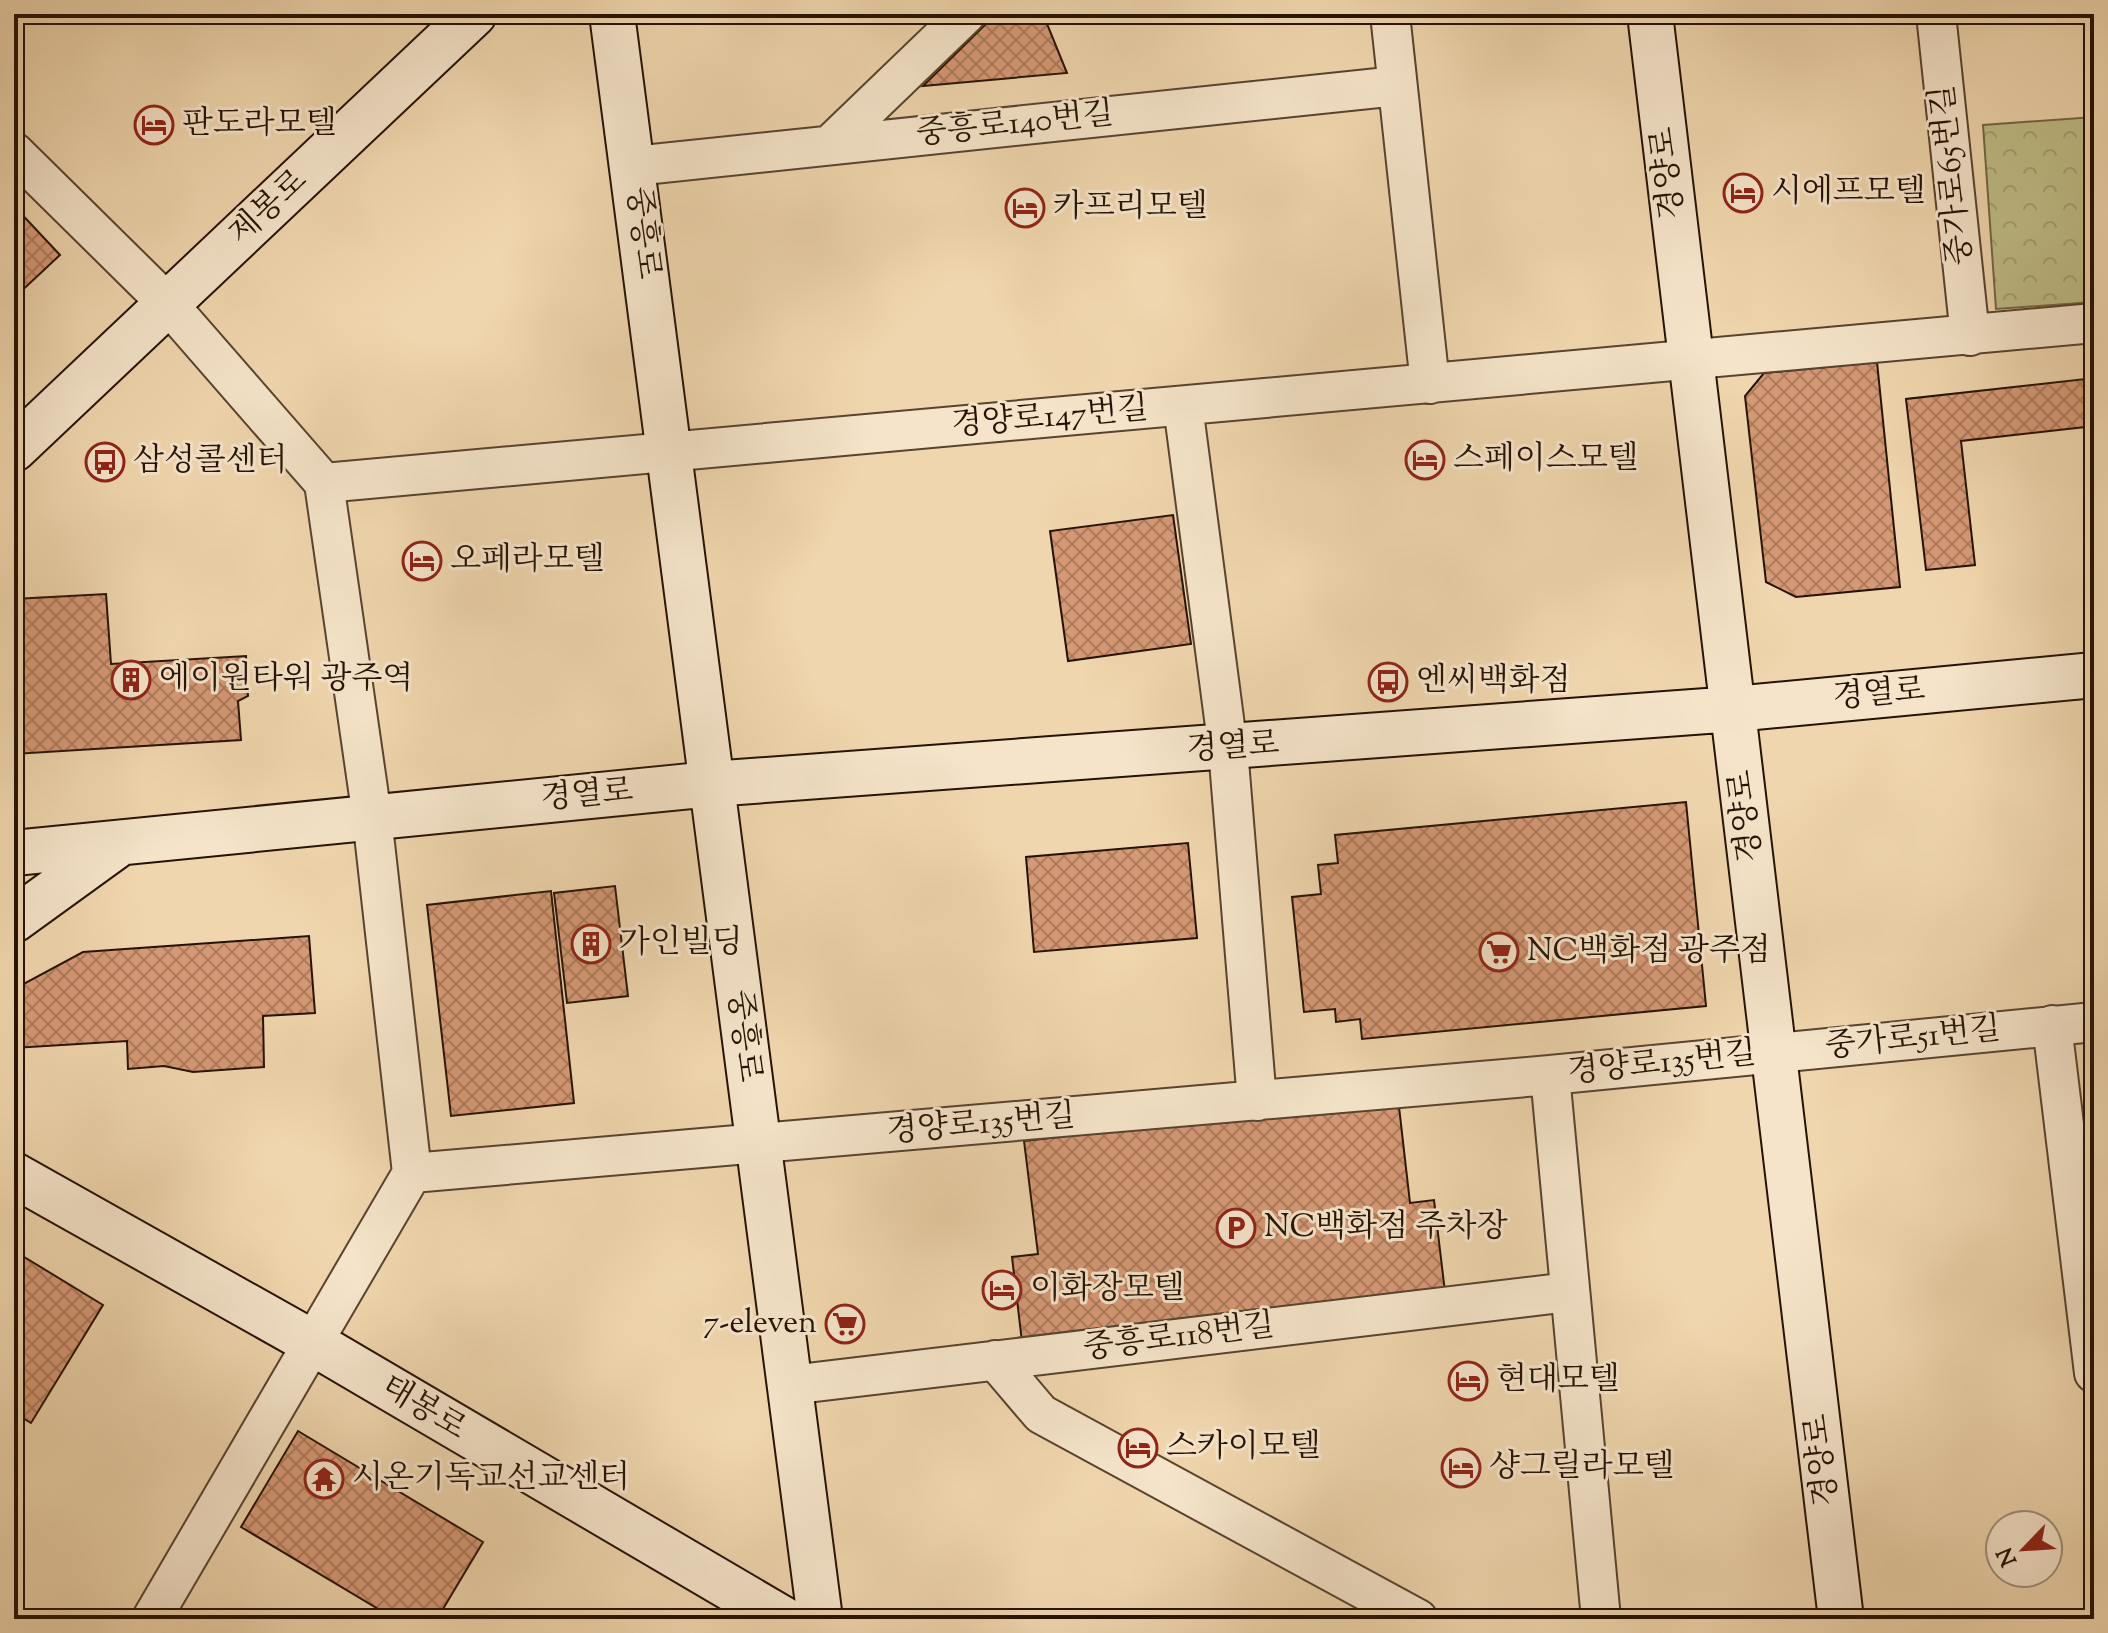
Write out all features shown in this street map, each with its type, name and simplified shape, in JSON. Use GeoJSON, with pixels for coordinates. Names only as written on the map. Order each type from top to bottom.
{"type":"FeatureCollection","features":[{"type":"Feature","properties":{"kind":"street","name":"제봉로"},"geometry":{"type":"LineString","coordinates":[[14,449],[474,14]]}},
{"type":"Feature","properties":{"kind":"street","name":"중흥로"},"geometry":{"type":"LineString","coordinates":[[612,14],[820,1619]]}},
{"type":"Feature","properties":{"kind":"street"},"geometry":{"type":"LineString","coordinates":[[831,144],[966,14]]}},
{"type":"Feature","properties":{"kind":"street"},"geometry":{"type":"LineString","coordinates":[[1390,14],[1430,384]]}},
{"type":"Feature","properties":{"kind":"street","name":"경양로"},"geometry":{"type":"LineString","coordinates":[[1650,14],[1841,1619]]}},
{"type":"Feature","properties":{"kind":"street","name":"중가로65번길"},"geometry":{"type":"LineString","coordinates":[[1936,14],[1970,336]]}},
{"type":"Feature","properties":{"kind":"street","name":"중흥로140번길"},"geometry":{"type":"LineString","coordinates":[[634,166],[1397,86]]}},
{"type":"Feature","properties":{"kind":"street"},"geometry":{"type":"LineString","coordinates":[[14,152],[168,304],[324,483],[372,817],[412,1173],[149,1619]]}},
{"type":"Feature","properties":{"kind":"street"},"geometry":{"type":"LineString","coordinates":[[1691,360],[2094,323]]}},
{"type":"Feature","properties":{"kind":"street","name":"경양로147번길"},"geometry":{"type":"LineString","coordinates":[[670,452],[1691,360]]}},
{"type":"Feature","properties":{"kind":"street"},"geometry":{"type":"LineString","coordinates":[[1183,406],[1228,749],[1257,1101]]}},
{"type":"Feature","properties":{"kind":"street"},"geometry":{"type":"LineString","coordinates":[[324,483],[670,452]]}},
{"type":"Feature","properties":{"kind":"street","name":"경열로"},"geometry":{"type":"LineString","coordinates":[[14,853],[711,784],[1228,749],[1734,709],[2094,675]]}},
{"type":"Feature","properties":{"kind":"street"},"geometry":{"type":"LineString","coordinates":[[14,825],[72,847]]}},
{"type":"Feature","properties":{"kind":"street"},"geometry":{"type":"LineString","coordinates":[[14,920],[123,841]]}},
{"type":"Feature","properties":{"kind":"street","name":"중가로51번길"},"geometry":{"type":"LineString","coordinates":[[1774,1053],[2094,1022]]}},
{"type":"Feature","properties":{"kind":"street"},"geometry":{"type":"LineString","coordinates":[[2052,1025],[2094,1373]]}},
{"type":"Feature","properties":{"kind":"street","name":"경양로135번길"},"geometry":{"type":"LineString","coordinates":[[412,1173],[1257,1101],[1774,1053]]}},
{"type":"Feature","properties":{"kind":"street","name":"경양로135번길"},"geometry":{"type":"LineString","coordinates":[[1550,1075],[1601,1619]]}},
{"type":"Feature","properties":{"kind":"street","name":"태봉로"},"geometry":{"type":"LineString","coordinates":[[17,1175],[313,1343],[783,1619]]}},
{"type":"Feature","properties":{"kind":"street","name":"중흥로118번길"},"geometry":{"type":"LineString","coordinates":[[790,1385],[1569,1292]]}},
{"type":"Feature","properties":{"kind":"street"},"geometry":{"type":"LineString","coordinates":[[995,1360],[1041,1414],[1417,1619]]}},
{"type":"Feature","properties":{"kind":"green space"},"geometry":{"type":"Polygon","coordinates":[[[2094,117],[2094,302],[1996,309],[1983,125],[2094,117]]]}},
{"type":"Feature","properties":{"kind":"building"},"geometry":{"type":"Polygon","coordinates":[[[996,14],[1043,14],[1067,73],[923,86],[996,14]]]}},
{"type":"Feature","properties":{"kind":"building"},"geometry":{"type":"Polygon","coordinates":[[[14,206],[60,255],[14,298],[14,206]]]}},
{"type":"Feature","properties":{"kind":"building"},"geometry":{"type":"Polygon","coordinates":[[[1877,362],[1900,587],[1796,597],[1766,582],[1745,396],[1764,373],[1877,362]]]}},
{"type":"Feature","properties":{"kind":"building"},"geometry":{"type":"Polygon","coordinates":[[[2094,378],[2094,426],[1961,441],[1975,565],[1926,570],[1906,399],[2094,378]]]}},
{"type":"Feature","properties":{"kind":"building"},"geometry":{"type":"Polygon","coordinates":[[[1173,515],[1191,644],[1068,661],[1050,531],[1173,515]]]}},
{"type":"Feature","properties":{"kind":"building","name":"에이원타워 광주역"},"geometry":{"type":"Polygon","coordinates":[[[106,594],[111,664],[246,656],[248,696],[238,701],[241,740],[14,754],[14,599],[106,594]]]}},
{"type":"Feature","properties":{"kind":"building","name":"NC백화점 광주점"},"geometry":{"type":"Polygon","coordinates":[[[1686,802],[1706,1006],[1362,1039],[1360,1019],[1336,1022],[1335,1009],[1304,1012],[1292,897],[1321,894],[1318,865],[1338,863],[1335,835],[1686,802]]]}},
{"type":"Feature","properties":{"kind":"building"},"geometry":{"type":"Polygon","coordinates":[[[1188,843],[1197,938],[1034,952],[1026,857],[1188,843]]]}},
{"type":"Feature","properties":{"kind":"building","name":"가인빌딩"},"geometry":{"type":"Polygon","coordinates":[[[615,886],[628,996],[567,1003],[554,893],[615,886]]]}},
{"type":"Feature","properties":{"kind":"building"},"geometry":{"type":"Polygon","coordinates":[[[551,891],[574,1103],[451,1116],[427,905],[551,891]]]}},
{"type":"Feature","properties":{"kind":"building"},"geometry":{"type":"Polygon","coordinates":[[[309,936],[315,1013],[263,1016],[264,1067],[193,1072],[164,1066],[128,1069],[127,1041],[14,1048],[14,989],[83,952],[309,936]]]}},
{"type":"Feature","properties":{"kind":"building","name":"NC백화점 주차장"},"geometry":{"type":"Polygon","coordinates":[[[1398,1098],[1410,1203],[1434,1200],[1445,1292],[1022,1342],[1012,1257],[1038,1254],[1024,1141],[1398,1098]]]}},
{"type":"Feature","properties":{"kind":"building"},"geometry":{"type":"Polygon","coordinates":[[[16,1252],[103,1305],[31,1423],[14,1413],[16,1252]]]}},
{"type":"Feature","properties":{"kind":"building","name":"시온기독교선교센터"},"geometry":{"type":"Polygon","coordinates":[[[298,1431],[483,1542],[437,1619],[395,1619],[241,1527],[298,1431]]]}},
{"type":"Feature","properties":{"kind":"place","name":"판도라모텔"},"geometry":{"type":"Point","coordinates":[154,125]}},
{"type":"Feature","properties":{"kind":"place","name":"시에프모텔"},"geometry":{"type":"Point","coordinates":[1743,193]}},
{"type":"Feature","properties":{"kind":"place","name":"카프리모텔"},"geometry":{"type":"Point","coordinates":[1025,208]}},
{"type":"Feature","properties":{"kind":"place","name":"스페이스모텔"},"geometry":{"type":"Point","coordinates":[1425,460]}},
{"type":"Feature","properties":{"kind":"place","name":"삼성콜센터"},"geometry":{"type":"Point","coordinates":[105,462]}},
{"type":"Feature","properties":{"kind":"place","name":"오페라모텔"},"geometry":{"type":"Point","coordinates":[422,561]}},
{"type":"Feature","properties":{"kind":"place","name":"에이원타워 광주역"},"geometry":{"type":"Point","coordinates":[131,680]}},
{"type":"Feature","properties":{"kind":"place","name":"엔씨백화점"},"geometry":{"type":"Point","coordinates":[1388,682]}},
{"type":"Feature","properties":{"kind":"place","name":"가인빌딩"},"geometry":{"type":"Point","coordinates":[591,944]}},
{"type":"Feature","properties":{"kind":"place","name":"NC백화점 광주점"},"geometry":{"type":"Point","coordinates":[1499,952]}},
{"type":"Feature","properties":{"kind":"place","name":"NC백화점 주차장"},"geometry":{"type":"Point","coordinates":[1236,1228]}},
{"type":"Feature","properties":{"kind":"place","name":"이화장모텔"},"geometry":{"type":"Point","coordinates":[1002,1290]}},
{"type":"Feature","properties":{"kind":"place","name":"7-eleven"},"geometry":{"type":"Point","coordinates":[845,1324]}},
{"type":"Feature","properties":{"kind":"place","name":"현대모텔"},"geometry":{"type":"Point","coordinates":[1468,1381]}},
{"type":"Feature","properties":{"kind":"place","name":"스카이모텔"},"geometry":{"type":"Point","coordinates":[1138,1448]}},
{"type":"Feature","properties":{"kind":"place","name":"샹그릴라모텔"},"geometry":{"type":"Point","coordinates":[1461,1468]}},
{"type":"Feature","properties":{"kind":"place","name":"시온기독교선교센터"},"geometry":{"type":"Point","coordinates":[324,1479]}}]}
